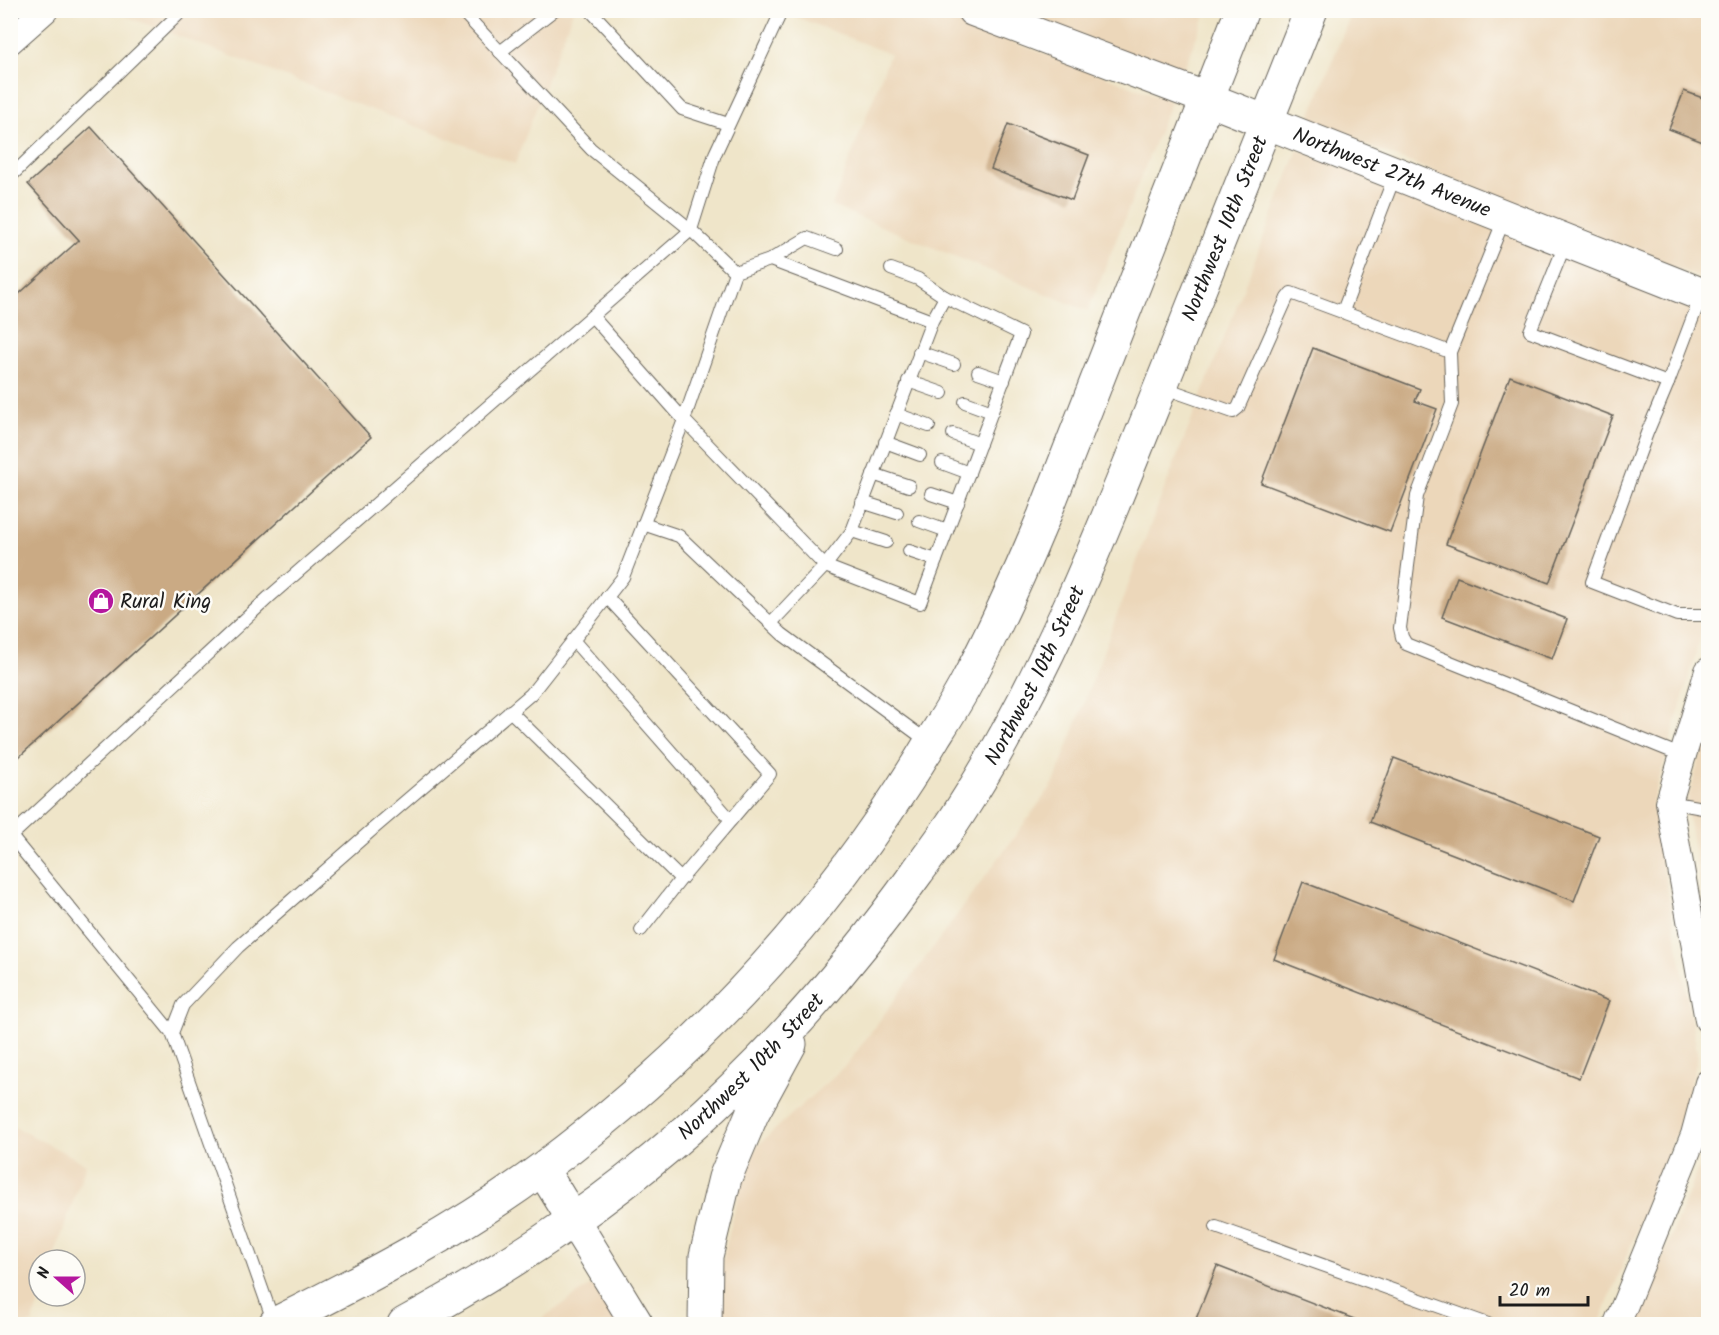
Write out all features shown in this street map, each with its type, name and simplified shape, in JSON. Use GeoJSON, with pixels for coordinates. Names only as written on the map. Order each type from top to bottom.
{"type":"FeatureCollection","features":[{"type":"Feature","properties":{"kind":"main road"},"geometry":{"type":"LineString","coordinates":[[275,1324],[395,1262],[465,1221],[542,1169],[644,1086],[713,1022],[778,953],[852,862],[910,778],[968,681],[1011,595],[1242,10]]}},
{"type":"Feature","properties":{"kind":"main road","name":"Northwest 10th Street"},"geometry":{"type":"LineString","coordinates":[[404,1324],[449,1300],[574,1220],[652,1160],[720,1100],[811,1006],[883,920],[961,811],[1019,710],[1067,613],[1161,387],[1311,10]]}},
{"type":"Feature","properties":{"kind":"main road","name":"Northwest 27th Avenue"},"geometry":{"type":"LineString","coordinates":[[1208,99],[1705,296]]}},
{"type":"Feature","properties":{"kind":"main road"},"geometry":{"type":"LineString","coordinates":[[705,1324],[706,1256],[724,1179],[752,1114],[811,1006]]}},
{"type":"Feature","properties":{"kind":"street"},"geometry":{"type":"LineString","coordinates":[[10,41],[45,10]]}},
{"type":"Feature","properties":{"kind":"street","name":"Northwest 27th Avenue"},"geometry":{"type":"LineString","coordinates":[[973,10],[1208,99]]}},
{"type":"Feature","properties":{"kind":"street"},"geometry":{"type":"LineString","coordinates":[[1708,671],[1669,802],[1708,1020]]}},
{"type":"Feature","properties":{"kind":"street"},"geometry":{"type":"LineString","coordinates":[[1617,1324],[1694,1135],[1708,1083]]}},
{"type":"Feature","properties":{"kind":"street"},"geometry":{"type":"LineString","coordinates":[[542,1169],[637,1324]]}},
{"type":"Feature","properties":{"kind":"lane"},"geometry":{"type":"LineString","coordinates":[[10,177],[183,10]]}},
{"type":"Feature","properties":{"kind":"lane"},"geometry":{"type":"LineString","coordinates":[[461,10],[591,148],[690,230],[735,272]]}},
{"type":"Feature","properties":{"kind":"lane"},"geometry":{"type":"LineString","coordinates":[[500,52],[554,10]]}},
{"type":"Feature","properties":{"kind":"lane"},"geometry":{"type":"LineString","coordinates":[[590,10],[682,109],[728,124]]}},
{"type":"Feature","properties":{"kind":"lane"},"geometry":{"type":"LineString","coordinates":[[275,1324],[172,1033],[11,835],[269,597],[690,230],[715,154],[782,10]]}},
{"type":"Feature","properties":{"kind":"lane"},"geometry":{"type":"LineString","coordinates":[[1343,311],[1396,172]]}},
{"type":"Feature","properties":{"kind":"lane"},"geometry":{"type":"LineString","coordinates":[[1505,216],[1450,352],[1452,404],[1417,496],[1400,628],[1402,637],[1406,644],[1683,756]]}},
{"type":"Feature","properties":{"kind":"lane"},"geometry":{"type":"LineString","coordinates":[[735,272],[770,260],[807,238],[837,249]]}},
{"type":"Feature","properties":{"kind":"lane"},"geometry":{"type":"LineString","coordinates":[[1566,241],[1530,331],[1668,382]]}},
{"type":"Feature","properties":{"kind":"lane"},"geometry":{"type":"LineString","coordinates":[[770,260],[932,321]]}},
{"type":"Feature","properties":{"kind":"lane"},"geometry":{"type":"LineString","coordinates":[[592,316],[684,420],[825,566],[920,603],[1021,334],[945,297],[918,279],[891,269]]}},
{"type":"Feature","properties":{"kind":"lane"},"geometry":{"type":"LineString","coordinates":[[172,1033],[183,1005],[238,947],[531,694],[623,577],[684,420],[735,272]]}},
{"type":"Feature","properties":{"kind":"lane"},"geometry":{"type":"LineString","coordinates":[[1161,387],[1233,412],[1238,408],[1291,293],[1450,352]]}},
{"type":"Feature","properties":{"kind":"lane"},"geometry":{"type":"LineString","coordinates":[[1705,296],[1647,433],[1592,582],[1677,615],[1708,615]]}},
{"type":"Feature","properties":{"kind":"lane"},"geometry":{"type":"LineString","coordinates":[[771,623],[825,566],[852,531],[919,352],[945,297]]}},
{"type":"Feature","properties":{"kind":"lane"},"geometry":{"type":"LineString","coordinates":[[919,352],[954,364]]}},
{"type":"Feature","properties":{"kind":"lane"},"geometry":{"type":"LineString","coordinates":[[978,372],[1004,381]]}},
{"type":"Feature","properties":{"kind":"lane"},"geometry":{"type":"LineString","coordinates":[[908,381],[942,393]]}},
{"type":"Feature","properties":{"kind":"lane"},"geometry":{"type":"LineString","coordinates":[[965,402],[992,412]]}},
{"type":"Feature","properties":{"kind":"lane"},"geometry":{"type":"LineString","coordinates":[[896,414],[929,426]]}},
{"type":"Feature","properties":{"kind":"lane"},"geometry":{"type":"LineString","coordinates":[[953,434],[980,444]]}},
{"type":"Feature","properties":{"kind":"lane"},"geometry":{"type":"LineString","coordinates":[[885,442],[920,455]]}},
{"type":"Feature","properties":{"kind":"lane"},"geometry":{"type":"LineString","coordinates":[[942,463],[969,473]]}},
{"type":"Feature","properties":{"kind":"lane"},"geometry":{"type":"LineString","coordinates":[[873,474],[909,486]]}},
{"type":"Feature","properties":{"kind":"lane"},"geometry":{"type":"LineString","coordinates":[[931,494],[958,503]]}},
{"type":"Feature","properties":{"kind":"lane"},"geometry":{"type":"LineString","coordinates":[[862,502],[897,513]]}},
{"type":"Feature","properties":{"kind":"lane"},"geometry":{"type":"LineString","coordinates":[[919,521],[947,531]]}},
{"type":"Feature","properties":{"kind":"lane"},"geometry":{"type":"LineString","coordinates":[[643,524],[679,536],[782,634],[930,744]]}},
{"type":"Feature","properties":{"kind":"lane"},"geometry":{"type":"LineString","coordinates":[[852,531],[886,542]]}},
{"type":"Feature","properties":{"kind":"lane"},"geometry":{"type":"LineString","coordinates":[[909,551],[936,560]]}},
{"type":"Feature","properties":{"kind":"lane"},"geometry":{"type":"LineString","coordinates":[[607,597],[770,774],[641,930]]}},
{"type":"Feature","properties":{"kind":"lane"},"geometry":{"type":"LineString","coordinates":[[573,640],[731,820]]}},
{"type":"Feature","properties":{"kind":"lane"},"geometry":{"type":"LineString","coordinates":[[510,711],[681,879]]}},
{"type":"Feature","properties":{"kind":"lane"},"geometry":{"type":"LineString","coordinates":[[1669,802],[1708,809]]}},
{"type":"Feature","properties":{"kind":"lane"},"geometry":{"type":"LineString","coordinates":[[1216,1227],[1488,1324]]}},
{"type":"Feature","properties":{"kind":"shaded area"},"geometry":{"type":"Polygon","coordinates":[[[112,11],[573,11],[515,164],[112,11]]]}},
{"type":"Feature","properties":{"kind":"shaded area"},"geometry":{"type":"Polygon","coordinates":[[[781,11],[931,11],[1171,101],[1088,311],[832,206],[890,54],[781,11]]]}},
{"type":"Feature","properties":{"kind":"shaded area"},"geometry":{"type":"Polygon","coordinates":[[[1016,11],[1207,11],[1182,73],[1016,11]]]}},
{"type":"Feature","properties":{"kind":"shaded area"},"geometry":{"type":"Polygon","coordinates":[[[1352,11],[1708,11],[1708,281],[1308,122],[1352,11]]]}},
{"type":"Feature","properties":{"kind":"shaded area"},"geometry":{"type":"Polygon","coordinates":[[[1298,150],[1708,313],[1708,612],[1652,804],[1698,1057],[1678,1129],[1599,1324],[722,1324],[723,1259],[741,1184],[757,1146],[849,1062],[1054,783],[1155,513],[1298,150]]]}},
{"type":"Feature","properties":{"kind":"shaded area"},"geometry":{"type":"Polygon","coordinates":[[[1708,731],[1708,926],[1686,805],[1708,731]]]}},
{"type":"Feature","properties":{"kind":"shaded area"},"geometry":{"type":"Polygon","coordinates":[[[11,1125],[86,1164],[57,1248],[27,1248],[27,1308],[37,1308],[32,1324],[11,1324],[11,1125]]]}},
{"type":"Feature","properties":{"kind":"shaded area"},"geometry":{"type":"Polygon","coordinates":[[[1708,1144],[1708,1324],[1636,1324],[1708,1144]]]}},
{"type":"Feature","properties":{"kind":"shaded area"},"geometry":{"type":"Polygon","coordinates":[[[593,1284],[618,1324],[534,1324],[593,1284]]]}},
{"type":"Feature","properties":{"kind":"building"},"geometry":{"type":"Polygon","coordinates":[[[1684,91],[1708,100],[1708,144],[1669,129],[1684,91]]]}},
{"type":"Feature","properties":{"kind":"building"},"geometry":{"type":"Polygon","coordinates":[[[1008,124],[1089,155],[1072,200],[991,169],[1008,124]]]}},
{"type":"Feature","properties":{"kind":"building","name":"Rural King"},"geometry":{"type":"Polygon","coordinates":[[[91,127],[371,437],[10,765],[10,302],[79,240],[28,184],[91,127]]]}},
{"type":"Feature","properties":{"kind":"building"},"geometry":{"type":"Polygon","coordinates":[[[1313,348],[1420,389],[1415,401],[1437,409],[1390,532],[1261,483],[1313,348]]]}},
{"type":"Feature","properties":{"kind":"building"},"geometry":{"type":"Polygon","coordinates":[[[1510,376],[1613,416],[1549,583],[1446,544],[1510,376]]]}},
{"type":"Feature","properties":{"kind":"building"},"geometry":{"type":"Polygon","coordinates":[[[1457,577],[1567,619],[1552,659],[1442,617],[1457,577]]]}},
{"type":"Feature","properties":{"kind":"building"},"geometry":{"type":"Polygon","coordinates":[[[1394,758],[1599,836],[1574,901],[1370,822],[1394,758]]]}},
{"type":"Feature","properties":{"kind":"building"},"geometry":{"type":"Polygon","coordinates":[[[1303,882],[1609,1001],[1579,1078],[1274,959],[1303,882]]]}},
{"type":"Feature","properties":{"kind":"building"},"geometry":{"type":"Polygon","coordinates":[[[1217,1266],[1367,1324],[1194,1324],[1217,1266]]]}},
{"type":"Feature","properties":{"kind":"place","name":"Rural King"},"geometry":{"type":"Point","coordinates":[101,601]}}]}
